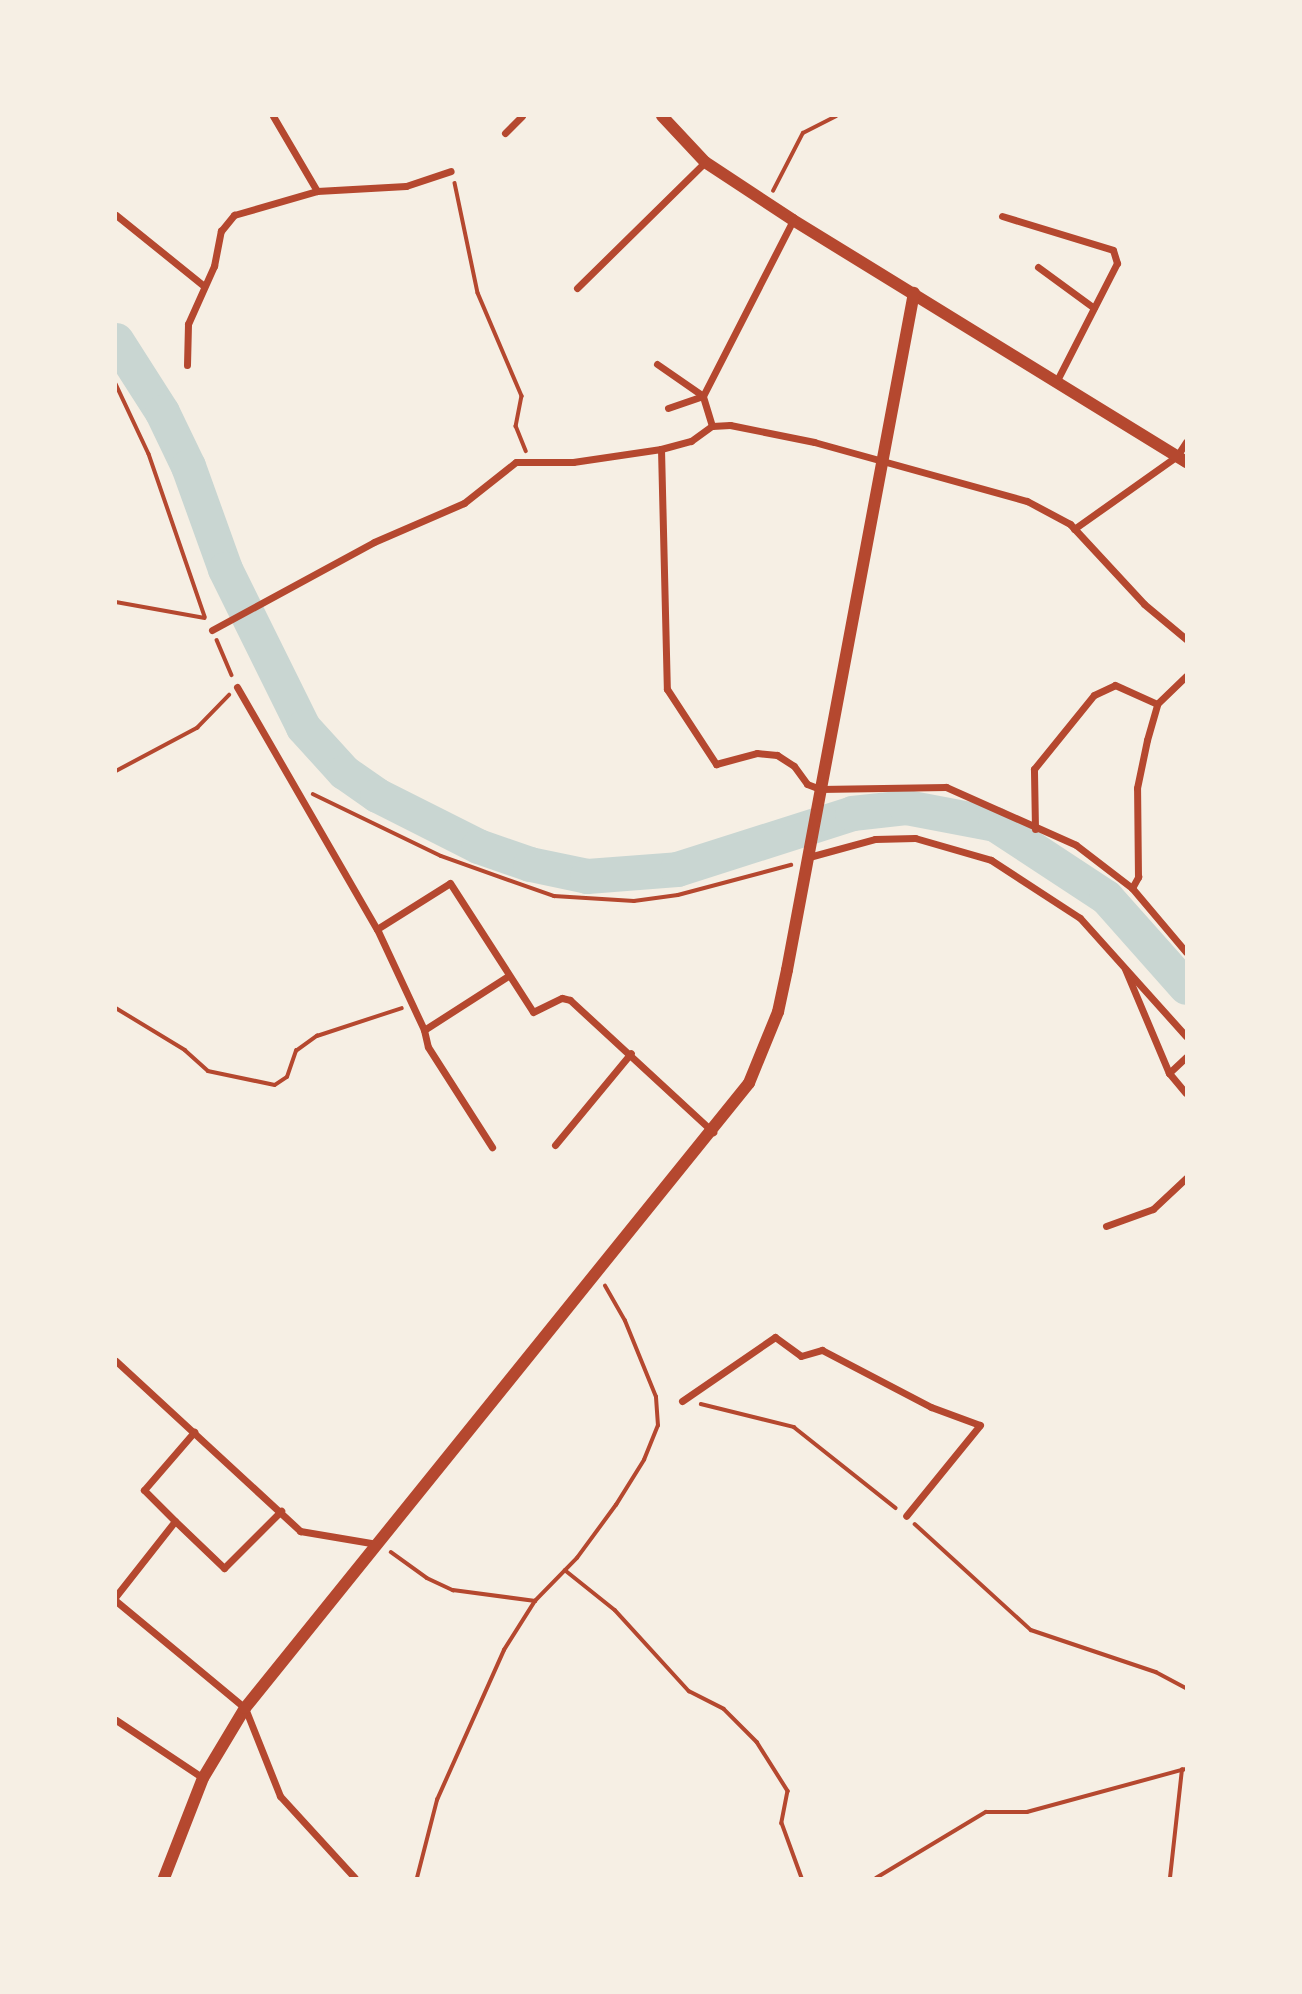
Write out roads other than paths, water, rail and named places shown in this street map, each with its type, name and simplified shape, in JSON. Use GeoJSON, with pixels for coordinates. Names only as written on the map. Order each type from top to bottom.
{"type":"FeatureCollection","features":[{"type":"Feature","properties":{"kind":"main road"},"geometry":{"type":"LineString","coordinates":[[662,116],[705,162],[793,220],[1182,459]]}},
{"type":"Feature","properties":{"kind":"main road"},"geometry":{"type":"LineString","coordinates":[[164,1878],[203,1778],[245,1708],[598,1275],[749,1083],[778,1012],[914,293]]}},
{"type":"Feature","properties":{"kind":"street"},"geometry":{"type":"LineString","coordinates":[[273,116],[317,191]]}},
{"type":"Feature","properties":{"kind":"street"},"geometry":{"type":"LineString","coordinates":[[505,133],[522,116]]}},
{"type":"Feature","properties":{"kind":"street"},"geometry":{"type":"LineString","coordinates":[[577,288],[705,162]]}},
{"type":"Feature","properties":{"kind":"street"},"geometry":{"type":"LineString","coordinates":[[187,365],[188,324],[214,266],[220,231],[234,215],[317,191],[406,186],[452,171]]}},
{"type":"Feature","properties":{"kind":"street"},"geometry":{"type":"LineString","coordinates":[[116,215],[204,285]]}},
{"type":"Feature","properties":{"kind":"street"},"geometry":{"type":"LineString","coordinates":[[1002,216],[1114,250],[1117,263],[1056,382]]}},
{"type":"Feature","properties":{"kind":"street"},"geometry":{"type":"LineString","coordinates":[[668,408],[702,396],[793,220]]}},
{"type":"Feature","properties":{"kind":"street"},"geometry":{"type":"LineString","coordinates":[[1038,267],[1094,308]]}},
{"type":"Feature","properties":{"kind":"street"},"geometry":{"type":"LineString","coordinates":[[657,364],[702,396],[712,426]]}},
{"type":"Feature","properties":{"kind":"street"},"geometry":{"type":"LineString","coordinates":[[212,630],[373,542],[464,503],[501,471],[529,460],[573,462],[661,449],[691,441],[712,426],[814,442],[1027,501],[1074,529],[1144,604],[1186,639]]}},
{"type":"Feature","properties":{"kind":"street"},"geometry":{"type":"LineString","coordinates":[[1074,529],[1182,459],[1186,442]]}},
{"type":"Feature","properties":{"kind":"street"},"geometry":{"type":"LineString","coordinates":[[661,449],[667,689],[716,764],[757,753],[777,755],[794,766],[807,784],[820,789],[946,787],[1076,845],[1132,888],[1186,952]]}},
{"type":"Feature","properties":{"kind":"street"},"geometry":{"type":"LineString","coordinates":[[1132,888],[1138,877],[1137,788],[1157,704],[1186,676]]}},
{"type":"Feature","properties":{"kind":"street"},"geometry":{"type":"LineString","coordinates":[[1035,829],[1034,769],[1042,754],[1094,695],[1115,685],[1157,704]]}},
{"type":"Feature","properties":{"kind":"street"},"geometry":{"type":"LineString","coordinates":[[237,687],[377,929],[413,1004],[428,1047],[492,1147]]}},
{"type":"Feature","properties":{"kind":"street"},"geometry":{"type":"LineString","coordinates":[[808,857],[875,839],[915,838],[960,848],[1016,874],[1080,918],[1186,1036]]}},
{"type":"Feature","properties":{"kind":"street"},"geometry":{"type":"LineString","coordinates":[[377,929],[450,883],[533,1012],[562,998],[570,1000],[631,1053],[713,1132]]}},
{"type":"Feature","properties":{"kind":"street"},"geometry":{"type":"LineString","coordinates":[[1121,961],[1169,1073],[1186,1093]]}},
{"type":"Feature","properties":{"kind":"street"},"geometry":{"type":"LineString","coordinates":[[424,1030],[508,976]]}},
{"type":"Feature","properties":{"kind":"street"},"geometry":{"type":"LineString","coordinates":[[555,1145],[631,1053]]}},
{"type":"Feature","properties":{"kind":"street"},"geometry":{"type":"LineString","coordinates":[[1169,1073],[1186,1057]]}},
{"type":"Feature","properties":{"kind":"street"},"geometry":{"type":"LineString","coordinates":[[1106,1226],[1153,1209],[1186,1178]]}},
{"type":"Feature","properties":{"kind":"street"},"geometry":{"type":"LineString","coordinates":[[682,1401],[775,1337],[801,1356],[822,1350],[931,1407],[980,1425],[906,1516]]}},
{"type":"Feature","properties":{"kind":"street"},"geometry":{"type":"LineString","coordinates":[[116,1360],[300,1531],[317,1537],[377,1545]]}},
{"type":"Feature","properties":{"kind":"street"},"geometry":{"type":"LineString","coordinates":[[194,1433],[144,1490],[224,1568],[281,1511]]}},
{"type":"Feature","properties":{"kind":"street"},"geometry":{"type":"LineString","coordinates":[[175,1521],[116,1599],[245,1708],[280,1796],[355,1878]]}},
{"type":"Feature","properties":{"kind":"street"},"geometry":{"type":"LineString","coordinates":[[116,1720],[203,1778]]}},
{"type":"Feature","properties":{"kind":"waterway"},"geometry":{"type":"LineString","coordinates":[[116,340],[162,412],[188,466],[225,569],[303,727],[344,772],[377,795],[478,846],[530,864],[587,876],[677,869],[852,813],[906,807],[995,824],[1106,897],[1186,987]]}}]}
